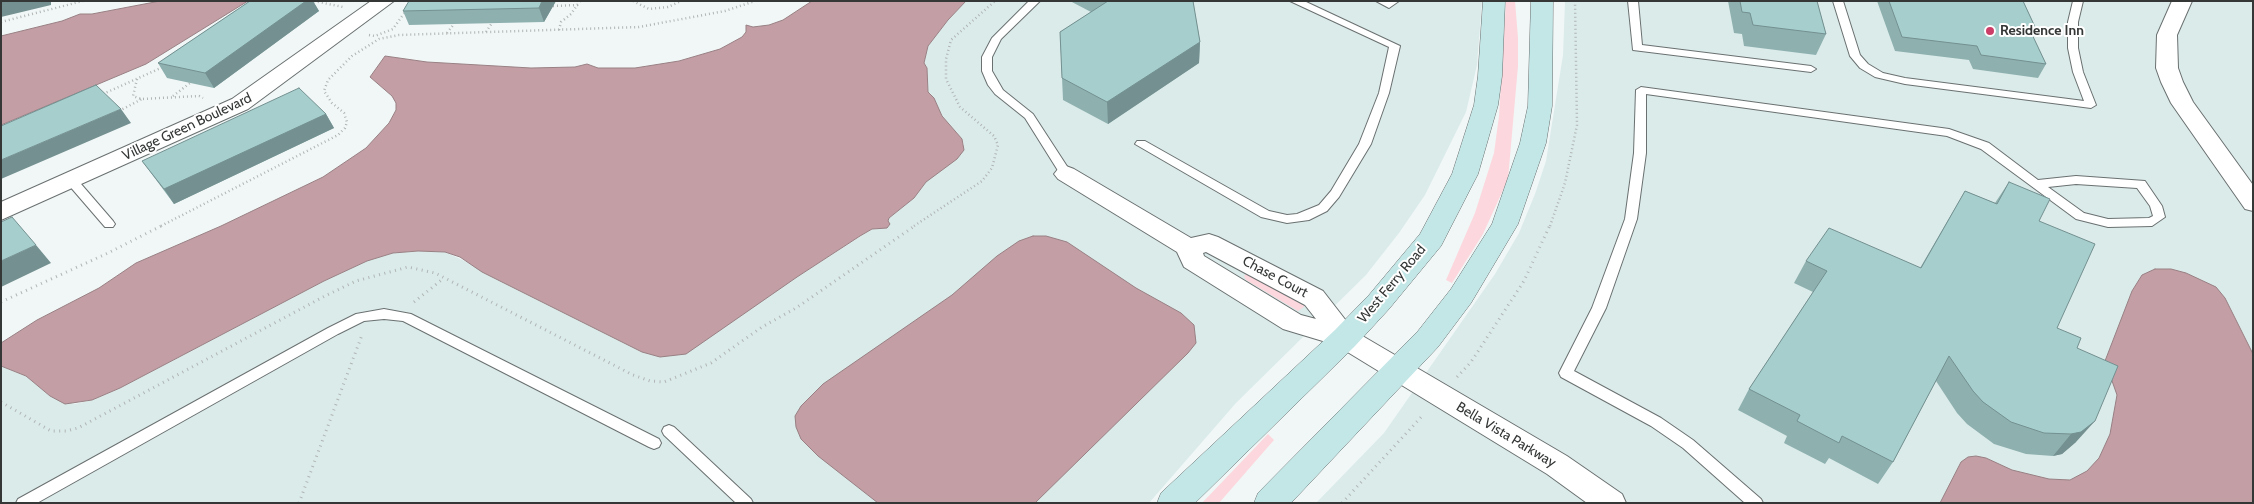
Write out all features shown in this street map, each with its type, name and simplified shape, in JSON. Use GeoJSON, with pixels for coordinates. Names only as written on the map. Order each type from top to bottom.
{"type":"FeatureCollection","features":[{"type":"Feature","properties":{"kind":"main road","name":"West Ferry Road"},"geometry":{"type":"LineString","coordinates":[[1173,503],[1344,338],[1397,282],[1431,239],[1465,174],[1486,105],[1491,60],[1494,1]]}},
{"type":"Feature","properties":{"kind":"main road"},"geometry":{"type":"LineString","coordinates":[[1270,503],[1428,339],[1483,264],[1505,224],[1533,142],[1540,106],[1542,1]]}},
{"type":"Feature","properties":{"kind":"street","name":"Village Green Boulevard"},"geometry":{"type":"LineString","coordinates":[[1,212],[245,101],[384,1]]}},
{"type":"Feature","properties":{"kind":"street"},"geometry":{"type":"LineString","coordinates":[[2182,1],[2167,35],[2167,68],[2182,103],[2253,203]]}},
{"type":"Feature","properties":{"kind":"street","name":"Chase Court"},"geometry":{"type":"LineString","coordinates":[[1066,174],[1188,247],[1193,261],[1292,322],[1344,338],[1398,372]]}},
{"type":"Feature","properties":{"kind":"street","name":"Bella Vista Parkway"},"geometry":{"type":"LineString","coordinates":[[1398,372],[1557,465],[1611,503]]}},
{"type":"Feature","properties":{"kind":"lane"},"geometry":{"type":"LineString","coordinates":[[1036,1],[998,38],[987,57],[986,70],[999,92],[1029,116],[1066,174]]}},
{"type":"Feature","properties":{"kind":"lane"},"geometry":{"type":"LineString","coordinates":[[1141,144],[1265,214],[1287,219],[1297,218],[1305,217],[1323,208],[1335,194],[1365,144],[1384,93],[1394,46],[1295,1]]}},
{"type":"Feature","properties":{"kind":"lane"},"geometry":{"type":"LineString","coordinates":[[1381,1],[1389,5],[1394,1]]}},
{"type":"Feature","properties":{"kind":"lane"},"geometry":{"type":"LineString","coordinates":[[1633,1],[1637,48],[1811,69]]}},
{"type":"Feature","properties":{"kind":"lane"},"geometry":{"type":"LineString","coordinates":[[1838,1],[1855,56],[1864,66],[1879,75],[1904,81],[2091,105],[2078,72],[2073,48],[2073,22],[2078,1]]}},
{"type":"Feature","properties":{"kind":"lane"},"geometry":{"type":"LineString","coordinates":[[1756,503],[1688,444],[1656,422],[1566,373],[1599,308],[1631,220],[1640,153],[1641,90],[1948,132],[1985,146],[2036,184],[2071,210],[2089,219],[2108,223],[2152,222],[2159,217],[2156,206],[2141,184],[2076,180],[2036,184]]}},
{"type":"Feature","properties":{"kind":"lane"},"geometry":{"type":"LineString","coordinates":[[71,180],[109,224]]}},
{"type":"Feature","properties":{"kind":"lane"},"geometry":{"type":"LineString","coordinates":[[23,503],[333,331],[362,317],[384,314],[406,317],[654,443]]}},
{"type":"Feature","properties":{"kind":"lane"},"geometry":{"type":"LineString","coordinates":[[669,431],[746,503]]}},
{"type":"Feature","properties":{"kind":"path"},"geometry":{"type":"LineString","coordinates":[[1,22],[83,1]]}},
{"type":"Feature","properties":{"kind":"path"},"geometry":{"type":"LineString","coordinates":[[314,1],[347,8]]}},
{"type":"Feature","properties":{"kind":"path"},"geometry":{"type":"LineString","coordinates":[[633,1],[649,9],[668,7],[681,1]]}},
{"type":"Feature","properties":{"kind":"path"},"geometry":{"type":"LineString","coordinates":[[1,302],[108,253],[338,135],[345,128],[346,122],[344,113],[332,103],[324,91],[328,80],[352,56],[384,37],[639,27],[725,11],[755,1]]}},
{"type":"Feature","properties":{"kind":"path"},"geometry":{"type":"LineString","coordinates":[[1,402],[51,431],[66,431],[78,428],[356,281],[408,267],[421,268],[444,278],[633,375],[650,381],[664,382],[711,363],[762,327],[796,308],[931,214],[982,181],[992,168],[998,145],[994,136],[960,107],[946,79],[946,59],[952,40],[958,32],[995,1]]}},
{"type":"Feature","properties":{"kind":"path"},"geometry":{"type":"LineString","coordinates":[[1458,376],[1471,362],[1524,281],[1547,233],[1565,184],[1577,126],[1576,1]]}},
{"type":"Feature","properties":{"kind":"path"},"geometry":{"type":"LineString","coordinates":[[559,30],[561,22],[579,3]]}},
{"type":"Feature","properties":{"kind":"path"},"geometry":{"type":"LineString","coordinates":[[553,6],[579,3]]}},
{"type":"Feature","properties":{"kind":"path"},"geometry":{"type":"LineString","coordinates":[[361,34],[375,36],[393,29],[408,8]]}},
{"type":"Feature","properties":{"kind":"path"},"geometry":{"type":"LineString","coordinates":[[486,32],[492,23]]}},
{"type":"Feature","properties":{"kind":"path"},"geometry":{"type":"LineString","coordinates":[[447,34],[454,24]]}},
{"type":"Feature","properties":{"kind":"path"},"geometry":{"type":"LineString","coordinates":[[382,33],[384,37]]}},
{"type":"Feature","properties":{"kind":"path"},"geometry":{"type":"LineString","coordinates":[[102,94],[170,64]]}},
{"type":"Feature","properties":{"kind":"path"},"geometry":{"type":"LineString","coordinates":[[137,79],[133,96],[142,99],[199,96],[207,99]]}},
{"type":"Feature","properties":{"kind":"path"},"geometry":{"type":"LineString","coordinates":[[172,97],[190,83]]}},
{"type":"Feature","properties":{"kind":"path"},"geometry":{"type":"LineString","coordinates":[[118,111],[142,99]]}},
{"type":"Feature","properties":{"kind":"path"},"geometry":{"type":"LineString","coordinates":[[407,303],[412,303],[444,278]]}},
{"type":"Feature","properties":{"kind":"path"},"geometry":{"type":"LineString","coordinates":[[299,503],[366,326]]}},
{"type":"Feature","properties":{"kind":"path"},"geometry":{"type":"LineString","coordinates":[[1342,503],[1410,429]]}},
{"type":"Feature","properties":{"kind":"shaded area"},"geometry":{"type":"Polygon","coordinates":[[[160,1],[248,1],[146,64],[1,125],[1,36],[62,21],[80,14],[92,14],[160,1]]]}},
{"type":"Feature","properties":{"kind":"shaded area"},"geometry":{"type":"Polygon","coordinates":[[[812,1],[966,1],[928,46],[924,63],[927,68],[928,92],[934,98],[942,116],[962,139],[964,150],[957,159],[926,182],[914,198],[889,218],[890,224],[887,228],[872,229],[860,236],[686,354],[660,357],[642,352],[482,272],[460,257],[445,252],[418,251],[393,253],[367,261],[324,281],[120,388],[92,400],[65,404],[50,396],[26,376],[1,366],[1,343],[37,320],[99,288],[136,263],[221,226],[323,177],[366,148],[389,123],[396,110],[396,103],[392,96],[370,77],[385,56],[427,62],[531,68],[575,67],[587,64],[598,68],[635,68],[679,61],[720,49],[742,37],[746,32],[746,25],[753,27],[769,25],[783,20],[812,1]]]}},
{"type":"Feature","properties":{"kind":"shaded area"},"geometry":{"type":"Polygon","coordinates":[[[966,1],[1482,1],[1477,65],[1466,112],[1425,195],[1399,233],[1366,275],[1236,403],[1149,503],[1,503],[1,366],[26,376],[50,396],[75,404],[92,400],[120,388],[324,281],[367,261],[393,253],[418,251],[445,252],[469,263],[797,277],[872,229],[880,229],[889,218],[914,198],[926,182],[964,145],[962,139],[942,117],[931,94],[928,92],[927,68],[924,63],[928,46],[966,1]]]}},
{"type":"Feature","properties":{"kind":"shaded area"},"geometry":{"type":"Polygon","coordinates":[[[1506,1],[1515,1],[1518,38],[1518,66],[1508,179],[1483,234],[1452,283],[1446,280],[1475,213],[1494,153],[1499,116],[1506,1]]]}},
{"type":"Feature","properties":{"kind":"shaded area"},"geometry":{"type":"Polygon","coordinates":[[[1565,1],[2253,1],[2253,503],[1316,503],[1384,433],[1495,274],[1519,233],[1546,161],[1563,55],[1565,1]]]}},
{"type":"Feature","properties":{"kind":"shaded area"},"geometry":{"type":"Polygon","coordinates":[[[1033,236],[1046,236],[1067,242],[1136,288],[1181,313],[1194,325],[1196,343],[1035,503],[878,503],[818,456],[801,439],[796,427],[795,416],[801,406],[823,384],[952,295],[997,256],[1019,241],[1033,236]]]}},
{"type":"Feature","properties":{"kind":"shaded area"},"geometry":{"type":"Polygon","coordinates":[[[2155,269],[2171,269],[2186,273],[2216,287],[2225,298],[2253,354],[2253,503],[1940,503],[1961,462],[1968,457],[1986,458],[2012,470],[2049,479],[2070,480],[2087,471],[2099,458],[2110,434],[2117,395],[2105,361],[2132,291],[2142,275],[2155,269]]]}},
{"type":"Feature","properties":{"kind":"shaded area"},"geometry":{"type":"Polygon","coordinates":[[[1247,273],[1252,274],[1305,306],[1298,311],[1246,280],[1244,276],[1247,273]]]}},
{"type":"Feature","properties":{"kind":"shaded area"},"geometry":{"type":"Polygon","coordinates":[[[1268,434],[1274,440],[1219,503],[1202,503],[1268,434]]]}},
{"type":"Feature","properties":{"kind":"building"},"geometry":{"type":"Polygon","coordinates":[[[250,1],[306,1],[205,73],[158,63],[250,1]]]}},
{"type":"Feature","properties":{"kind":"building"},"geometry":{"type":"Polygon","coordinates":[[[409,1],[542,1],[539,8],[403,11],[409,1]]]}},
{"type":"Feature","properties":{"kind":"building"},"geometry":{"type":"Polygon","coordinates":[[[1108,1],[1193,1],[1200,42],[1107,102],[1062,78],[1060,32],[1108,1]]]}},
{"type":"Feature","properties":{"kind":"building"},"geometry":{"type":"Polygon","coordinates":[[[1740,1],[1817,1],[1826,34],[1753,25],[1750,13],[1742,12],[1740,1]]]}},
{"type":"Feature","properties":{"kind":"building"},"geometry":{"type":"Polygon","coordinates":[[[1889,1],[2023,1],[2036,29],[2029,28],[2046,64],[1981,55],[1977,46],[1902,37],[1889,1]]]}},
{"type":"Feature","properties":{"kind":"building"},"geometry":{"type":"Polygon","coordinates":[[[96,85],[121,109],[1,160],[1,126],[96,85]]]}},
{"type":"Feature","properties":{"kind":"building"},"geometry":{"type":"Polygon","coordinates":[[[299,88],[326,114],[164,189],[142,161],[299,88]]]}},
{"type":"Feature","properties":{"kind":"building"},"geometry":{"type":"Polygon","coordinates":[[[2009,182],[2050,199],[2039,221],[2095,244],[2057,328],[2081,338],[2077,348],[2118,366],[2095,421],[2081,432],[2071,434],[2044,433],[2011,422],[1983,402],[1973,391],[1949,356],[1893,462],[1842,436],[1839,443],[1797,421],[1800,415],[1749,389],[1827,271],[1806,261],[1829,228],[1921,268],[1965,191],[1997,204],[2009,182]]]}},
{"type":"Feature","properties":{"kind":"building"},"geometry":{"type":"Polygon","coordinates":[[[12,217],[36,245],[1,261],[1,222],[12,217]]]}},
{"type":"Feature","properties":{"kind":"place","name":"Residence Inn"},"geometry":{"type":"Point","coordinates":[1990,31]}}]}
